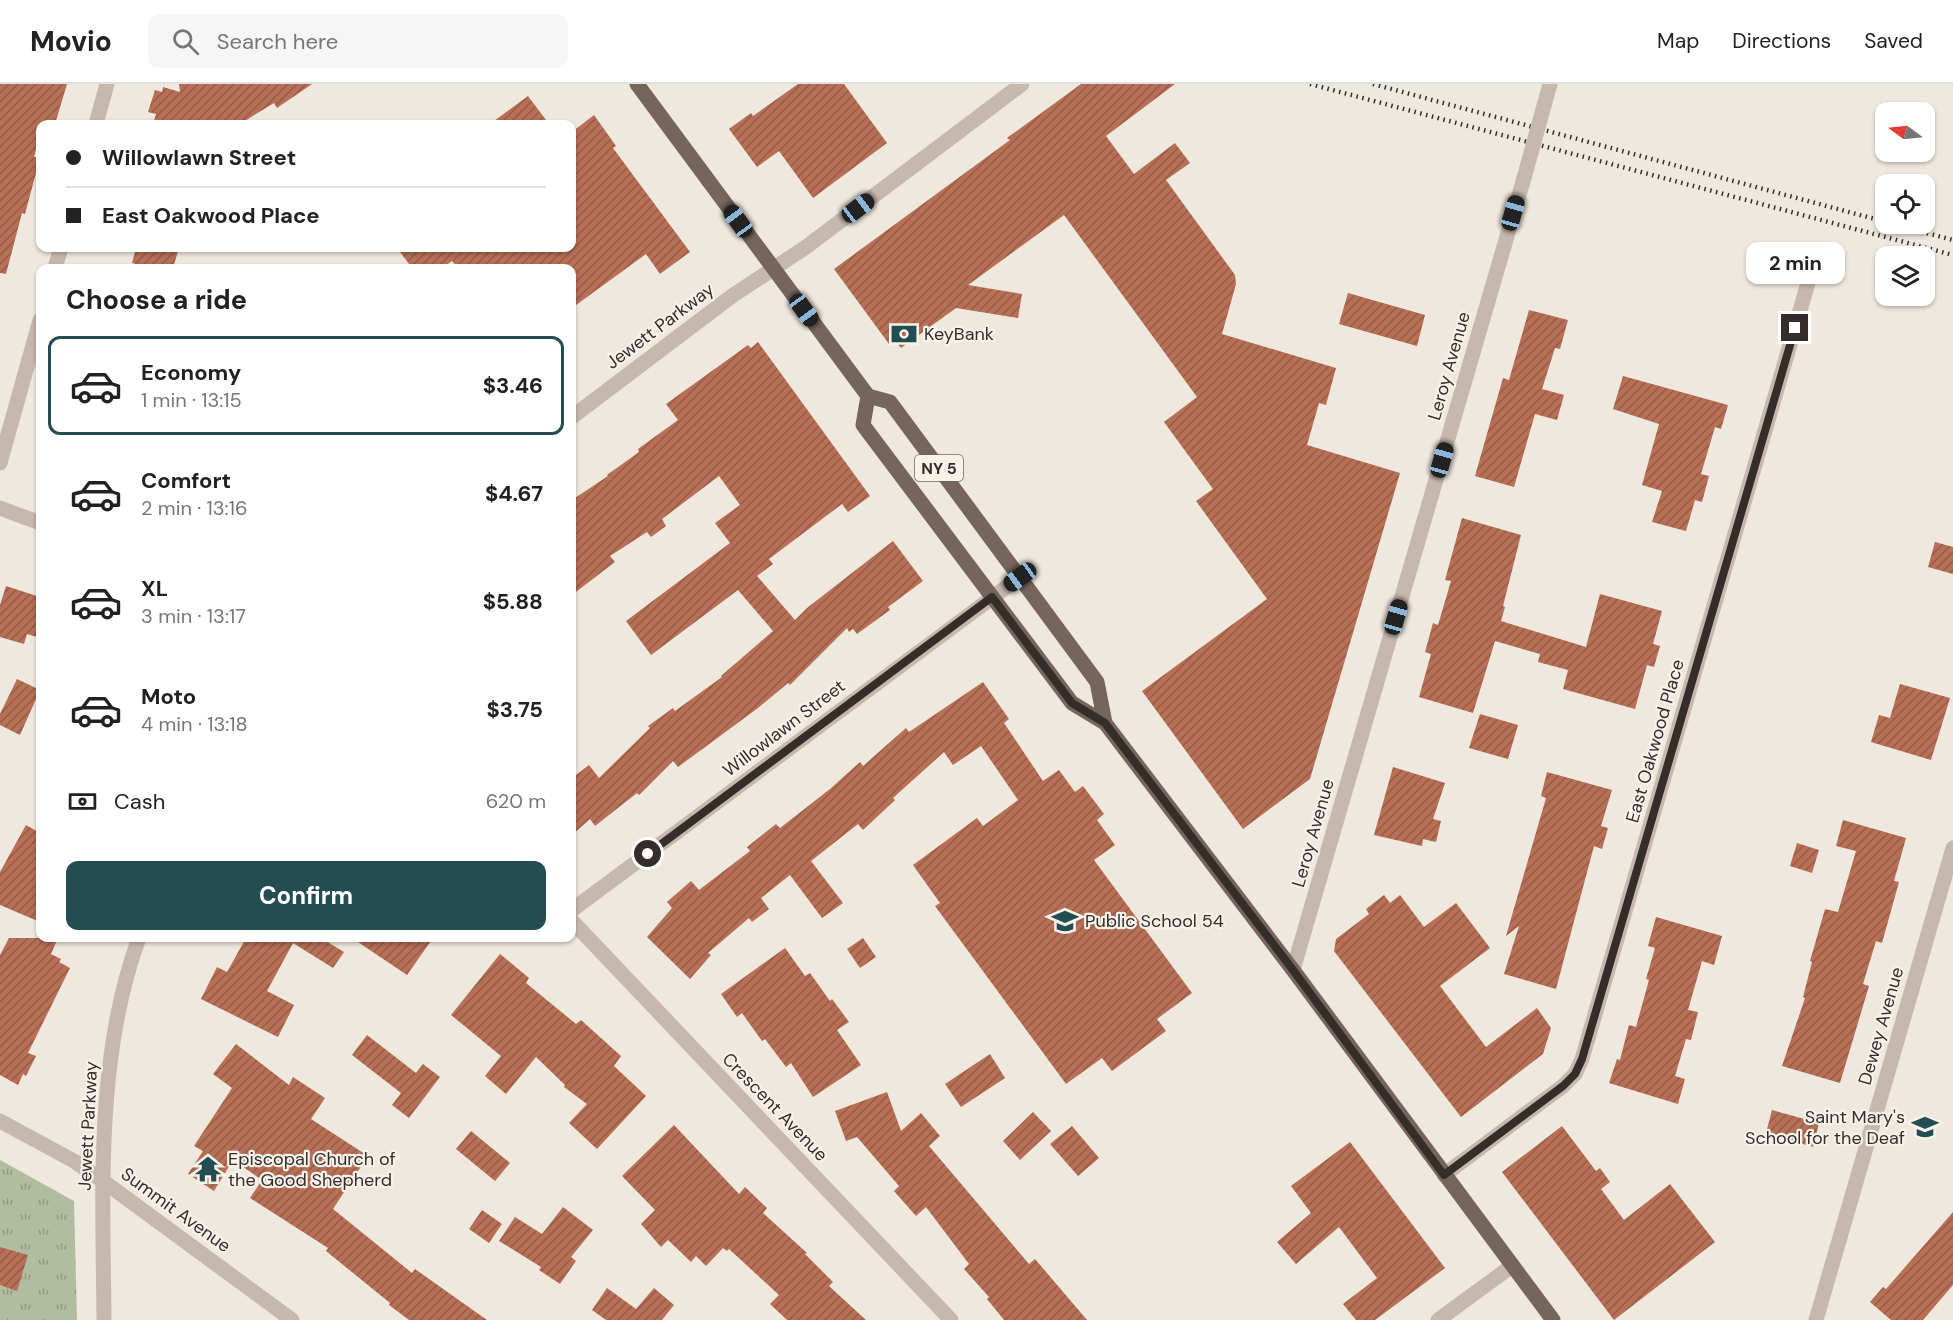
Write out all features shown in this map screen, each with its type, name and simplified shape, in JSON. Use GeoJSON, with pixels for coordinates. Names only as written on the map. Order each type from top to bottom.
{"type":"FeatureCollection","features":[{"type":"Feature","properties":{"kind":"main road","name":"NY 5"},"geometry":{"type":"LineString","coordinates":[[637,84],[868,396],[890,402],[1097,682],[1105,723]]}},
{"type":"Feature","properties":{"kind":"main road","name":"NY 5"},"geometry":{"type":"LineString","coordinates":[[868,396],[863,426],[1072,703],[1105,723],[1293,970],[1553,1320]]}},
{"type":"Feature","properties":{"kind":"street"},"geometry":{"type":"LineString","coordinates":[[97,120],[108,84]]}},
{"type":"Feature","properties":{"kind":"street","name":"Jewett Parkway"},"geometry":{"type":"LineString","coordinates":[[576,414],[732,296],[806,247],[1022,84]]}},
{"type":"Feature","properties":{"kind":"street","name":"Leroy Avenue"},"geometry":{"type":"LineString","coordinates":[[1293,970],[1550,84]]}},
{"type":"Feature","properties":{"kind":"street","name":"East Oakwood Place"},"geometry":{"type":"LineString","coordinates":[[1444,1175],[1563,1086],[1575,1074],[1582,1059],[1815,259]]}},
{"type":"Feature","properties":{"kind":"street"},"geometry":{"type":"LineString","coordinates":[[0,463],[36,334]]}},
{"type":"Feature","properties":{"kind":"street"},"geometry":{"type":"LineString","coordinates":[[0,508],[36,522]]}},
{"type":"Feature","properties":{"kind":"street","name":"Willowlawn Street"},"geometry":{"type":"LineString","coordinates":[[576,907],[1020,577]]}},
{"type":"Feature","properties":{"kind":"street","name":"Dewey Avenue"},"geometry":{"type":"LineString","coordinates":[[1816,1320],[1953,848]]}},
{"type":"Feature","properties":{"kind":"street","name":"Crescent Avenue"},"geometry":{"type":"LineString","coordinates":[[576,925],[951,1320]]}},
{"type":"Feature","properties":{"kind":"street","name":"Jewett Parkway"},"geometry":{"type":"LineString","coordinates":[[104,1320],[103,1181],[107,1085],[120,1006],[138,942]]}},
{"type":"Feature","properties":{"kind":"street","name":"Summit Avenue"},"geometry":{"type":"LineString","coordinates":[[0,1120],[74,1161],[292,1320]]}},
{"type":"Feature","properties":{"kind":"street"},"geometry":{"type":"LineString","coordinates":[[1438,1320],[1512,1266]]}},
{"type":"Feature","properties":{"kind":"green space"},"geometry":{"type":"Polygon","coordinates":[[[0,1160],[74,1201],[77,1320],[0,1320],[0,1160]]]}},
{"type":"Feature","properties":{"kind":"building"},"geometry":{"type":"Polygon","coordinates":[[[0,84],[67,84],[56,120],[36,120],[34,157],[36,157],[36,173],[25,214],[22,213],[6,274],[0,273],[0,84]]]}},
{"type":"Feature","properties":{"kind":"building"},"geometry":{"type":"Polygon","coordinates":[[[179,84],[312,84],[277,108],[274,103],[246,120],[154,120],[156,114],[148,112],[155,90],[162,92],[163,87],[180,92],[179,84]]]}},
{"type":"Feature","properties":{"kind":"building"},"geometry":{"type":"Polygon","coordinates":[[[798,84],[844,84],[887,143],[813,198],[779,151],[757,167],[729,129],[751,113],[753,116],[798,84]]]}},
{"type":"Feature","properties":{"kind":"building"},"geometry":{"type":"Polygon","coordinates":[[[1081,84],[1175,84],[1106,136],[1134,174],[1175,143],[1190,163],[1166,180],[1235,275],[1236,284],[1222,334],[1336,368],[1326,405],[1319,403],[1307,445],[1400,473],[1310,779],[1243,829],[1142,691],[1267,599],[1196,501],[1213,489],[1164,422],[1197,397],[1064,215],[968,285],[1022,294],[1018,318],[956,308],[901,348],[895,340],[889,344],[834,269],[1010,140],[1007,138],[1081,84]]]}},
{"type":"Feature","properties":{"kind":"building"},"geometry":{"type":"Polygon","coordinates":[[[528,96],[546,120],[495,120],[528,96]]]}},
{"type":"Feature","properties":{"kind":"building"},"geometry":{"type":"Polygon","coordinates":[[[594,115],[616,146],[613,148],[690,252],[660,274],[646,254],[576,305],[576,264],[455,264],[452,261],[448,264],[409,264],[400,252],[576,252],[576,129],[594,115]]]}},
{"type":"Feature","properties":{"kind":"building"},"geometry":{"type":"Polygon","coordinates":[[[135,252],[178,252],[174,264],[132,263],[135,252]]]}},
{"type":"Feature","properties":{"kind":"building"},"geometry":{"type":"Polygon","coordinates":[[[1348,293],[1425,315],[1417,346],[1339,324],[1348,293]]]}},
{"type":"Feature","properties":{"kind":"building"},"geometry":{"type":"Polygon","coordinates":[[[1529,310],[1568,320],[1560,349],[1555,348],[1542,389],[1564,395],[1557,420],[1535,414],[1514,487],[1475,476],[1503,378],[1509,380],[1529,310]]]}},
{"type":"Feature","properties":{"kind":"building"},"geometry":{"type":"Polygon","coordinates":[[[758,342],[870,496],[848,512],[842,504],[769,559],[773,564],[757,576],[795,620],[807,608],[893,541],[923,581],[888,607],[890,610],[857,634],[853,629],[849,632],[847,628],[790,685],[788,683],[678,767],[673,761],[639,795],[637,793],[595,826],[590,819],[576,831],[576,775],[589,765],[599,778],[650,728],[648,726],[673,708],[675,711],[722,677],[773,631],[738,590],[651,655],[626,621],[730,543],[715,523],[740,505],[719,476],[662,519],[666,526],[651,537],[647,532],[610,556],[615,562],[576,592],[576,497],[608,476],[639,452],[638,449],[678,420],[666,404],[748,345],[751,348],[758,342]]]}},
{"type":"Feature","properties":{"kind":"building"},"geometry":{"type":"Polygon","coordinates":[[[1623,376],[1728,405],[1721,429],[1715,427],[1701,474],[1709,476],[1702,502],[1695,500],[1686,531],[1652,522],[1662,491],[1642,485],[1659,424],[1613,409],[1623,376]]]}},
{"type":"Feature","properties":{"kind":"building"},"geometry":{"type":"Polygon","coordinates":[[[1462,518],[1521,535],[1501,621],[1586,647],[1600,594],[1662,611],[1653,644],[1660,646],[1654,667],[1647,665],[1635,709],[1563,689],[1568,670],[1538,662],[1540,654],[1495,641],[1473,713],[1419,697],[1431,654],[1425,652],[1433,623],[1438,625],[1451,581],[1445,580],[1462,518]]]}},
{"type":"Feature","properties":{"kind":"building"},"geometry":{"type":"Polygon","coordinates":[[[1935,542],[1953,547],[1953,574],[1928,567],[1935,542]]]}},
{"type":"Feature","properties":{"kind":"building"},"geometry":{"type":"Polygon","coordinates":[[[6,586],[36,596],[36,637],[27,634],[24,644],[0,637],[0,605],[6,586]]]}},
{"type":"Feature","properties":{"kind":"building"},"geometry":{"type":"Polygon","coordinates":[[[17,679],[36,688],[36,699],[20,735],[0,725],[0,714],[17,679]]]}},
{"type":"Feature","properties":{"kind":"building"},"geometry":{"type":"Polygon","coordinates":[[[983,682],[1009,719],[1004,723],[1043,781],[1059,770],[1075,792],[1083,786],[1104,814],[1097,820],[1115,845],[1094,860],[1192,993],[1157,1019],[1166,1031],[1112,1071],[1102,1058],[1066,1084],[935,906],[940,903],[913,865],[977,818],[983,826],[1018,800],[981,746],[953,765],[944,752],[893,798],[895,800],[863,830],[858,824],[811,861],[843,903],[822,918],[790,875],[761,898],[769,909],[752,922],[749,918],[708,953],[711,955],[690,979],[647,937],[672,908],[667,902],[691,881],[699,890],[750,851],[747,847],[776,824],[780,828],[860,762],[863,766],[906,728],[909,732],[983,682]]]}},
{"type":"Feature","properties":{"kind":"building"},"geometry":{"type":"Polygon","coordinates":[[[1900,684],[1950,698],[1931,760],[1871,742],[1879,715],[1890,718],[1900,684]]]}},
{"type":"Feature","properties":{"kind":"building"},"geometry":{"type":"Polygon","coordinates":[[[1480,714],[1518,725],[1508,759],[1469,748],[1480,714]]]}},
{"type":"Feature","properties":{"kind":"building"},"geometry":{"type":"Polygon","coordinates":[[[1393,767],[1445,783],[1433,819],[1441,821],[1436,842],[1423,839],[1422,846],[1374,835],[1393,767]]]}},
{"type":"Feature","properties":{"kind":"building"},"geometry":{"type":"Polygon","coordinates":[[[1547,772],[1612,790],[1601,826],[1608,828],[1602,849],[1594,846],[1556,989],[1504,974],[1519,926],[1506,936],[1546,798],[1541,796],[1547,772]]]}},
{"type":"Feature","properties":{"kind":"building"},"geometry":{"type":"Polygon","coordinates":[[[1843,820],[1906,838],[1894,881],[1899,882],[1882,943],[1876,941],[1863,984],[1869,986],[1840,1083],[1782,1066],[1805,998],[1803,997],[1812,962],[1810,961],[1825,909],[1838,912],[1856,851],[1836,846],[1843,820]]]}},
{"type":"Feature","properties":{"kind":"building"},"geometry":{"type":"Polygon","coordinates":[[[26,825],[36,831],[36,920],[0,905],[0,872],[26,825]]]}},
{"type":"Feature","properties":{"kind":"building"},"geometry":{"type":"Polygon","coordinates":[[[1797,843],[1819,850],[1812,873],[1790,866],[1797,843]]]}},
{"type":"Feature","properties":{"kind":"building"},"geometry":{"type":"Polygon","coordinates":[[[1384,895],[1390,903],[1400,895],[1424,927],[1456,903],[1490,948],[1440,986],[1486,1047],[1537,1008],[1551,1028],[1543,1054],[1461,1117],[1334,951],[1336,939],[1369,914],[1366,909],[1384,895]]]}},
{"type":"Feature","properties":{"kind":"building"},"geometry":{"type":"Polygon","coordinates":[[[1656,917],[1722,936],[1714,965],[1702,961],[1688,1010],[1698,1012],[1691,1040],[1686,1039],[1675,1076],[1685,1079],[1678,1104],[1609,1083],[1617,1059],[1620,1060],[1629,1025],[1636,1027],[1655,948],[1648,946],[1656,917]]]}},
{"type":"Feature","properties":{"kind":"building"},"geometry":{"type":"Polygon","coordinates":[[[9,938],[36,938],[36,942],[56,942],[51,954],[61,959],[59,962],[70,968],[28,1053],[36,1056],[26,1076],[23,1074],[18,1085],[0,1075],[0,955],[9,938]]]}},
{"type":"Feature","properties":{"kind":"building"},"geometry":{"type":"Polygon","coordinates":[[[863,938],[876,957],[860,968],[847,949],[863,938]]]}},
{"type":"Feature","properties":{"kind":"building"},"geometry":{"type":"Polygon","coordinates":[[[244,942],[328,942],[344,952],[333,968],[293,943],[267,991],[294,1005],[278,1037],[201,999],[217,967],[227,972],[244,942]]]}},
{"type":"Feature","properties":{"kind":"building"},"geometry":{"type":"Polygon","coordinates":[[[358,942],[430,942],[407,975],[358,942]]]}},
{"type":"Feature","properties":{"kind":"building"},"geometry":{"type":"Polygon","coordinates":[[[785,948],[805,976],[810,973],[849,1022],[837,1030],[861,1065],[813,1097],[791,1063],[786,1067],[765,1039],[762,1041],[742,1013],[737,1017],[721,994],[785,948]]]}},
{"type":"Feature","properties":{"kind":"building"},"geometry":{"type":"Polygon","coordinates":[[[500,954],[529,978],[526,983],[576,1024],[581,1020],[621,1056],[614,1066],[646,1096],[597,1149],[569,1123],[587,1104],[564,1087],[565,1085],[536,1057],[506,1094],[485,1076],[501,1056],[451,1015],[500,954]]]}},
{"type":"Feature","properties":{"kind":"building"},"geometry":{"type":"Polygon","coordinates":[[[367,1035],[416,1073],[423,1064],[440,1077],[409,1118],[392,1105],[401,1093],[352,1055],[367,1035]]]}},
{"type":"Feature","properties":{"kind":"building"},"geometry":{"type":"Polygon","coordinates":[[[236,1044],[289,1085],[293,1077],[325,1098],[311,1119],[368,1156],[333,1209],[412,1273],[415,1269],[487,1320],[409,1320],[326,1251],[328,1248],[250,1198],[262,1180],[233,1160],[214,1191],[188,1174],[203,1151],[194,1146],[232,1088],[213,1074],[236,1044]]]}},
{"type":"Feature","properties":{"kind":"building"},"geometry":{"type":"Polygon","coordinates":[[[990,1054],[1005,1078],[961,1107],[945,1084],[990,1054]]]}},
{"type":"Feature","properties":{"kind":"building"},"geometry":{"type":"Polygon","coordinates":[[[887,1092],[901,1131],[921,1113],[940,1136],[929,1146],[1029,1264],[1035,1259],[1087,1320],[1004,1320],[987,1299],[989,1297],[964,1269],[969,1264],[926,1207],[916,1216],[894,1191],[899,1186],[857,1137],[846,1141],[835,1111],[887,1092]]]}},
{"type":"Feature","properties":{"kind":"building"},"geometry":{"type":"Polygon","coordinates":[[[1772,1110],[1819,1123],[1813,1147],[1766,1133],[1772,1110]]]}},
{"type":"Feature","properties":{"kind":"building"},"geometry":{"type":"Polygon","coordinates":[[[1033,1112],[1051,1131],[1020,1160],[1003,1141],[1033,1112]]]}},
{"type":"Feature","properties":{"kind":"building"},"geometry":{"type":"Polygon","coordinates":[[[674,1125],[739,1194],[745,1187],[767,1208],[763,1213],[807,1253],[805,1254],[833,1282],[829,1286],[866,1320],[787,1320],[770,1304],[779,1295],[729,1249],[727,1251],[723,1248],[706,1266],[696,1256],[691,1262],[668,1240],[661,1247],[641,1224],[655,1210],[622,1176],[674,1125]]]}},
{"type":"Feature","properties":{"kind":"building"},"geometry":{"type":"Polygon","coordinates":[[[1072,1126],[1099,1158],[1078,1176],[1050,1144],[1072,1126]]]}},
{"type":"Feature","properties":{"kind":"building"},"geometry":{"type":"Polygon","coordinates":[[[1562,1126],[1596,1171],[1600,1168],[1610,1182],[1601,1189],[1624,1220],[1670,1184],[1715,1242],[1614,1320],[1502,1172],[1562,1126]]]}},
{"type":"Feature","properties":{"kind":"building"},"geometry":{"type":"Polygon","coordinates":[[[471,1131],[510,1163],[495,1181],[456,1149],[471,1131]]]}},
{"type":"Feature","properties":{"kind":"building"},"geometry":{"type":"Polygon","coordinates":[[[1350,1142],[1445,1268],[1375,1320],[1356,1320],[1343,1304],[1377,1278],[1339,1227],[1296,1264],[1277,1242],[1311,1213],[1291,1186],[1350,1142]]]}},
{"type":"Feature","properties":{"kind":"building"},"geometry":{"type":"Polygon","coordinates":[[[563,1207],[593,1230],[571,1257],[576,1261],[560,1284],[539,1270],[541,1267],[499,1241],[515,1217],[542,1234],[563,1207]]]}},
{"type":"Feature","properties":{"kind":"building"},"geometry":{"type":"Polygon","coordinates":[[[482,1210],[502,1224],[489,1243],[469,1229],[482,1210]]]}},
{"type":"Feature","properties":{"kind":"building"},"geometry":{"type":"Polygon","coordinates":[[[1953,1212],[1953,1285],[1923,1320],[1891,1320],[1870,1302],[1883,1287],[1886,1289],[1953,1212]]]}},
{"type":"Feature","properties":{"kind":"building"},"geometry":{"type":"Polygon","coordinates":[[[0,1247],[28,1255],[17,1291],[0,1285],[0,1247]]]}},
{"type":"Feature","properties":{"kind":"building"},"geometry":{"type":"Polygon","coordinates":[[[607,1288],[636,1309],[654,1288],[674,1305],[662,1320],[606,1320],[592,1310],[607,1288]]]}},
{"type":"Feature","properties":{"kind":"railway"},"geometry":{"type":"LineString","coordinates":[[1310,84],[1953,255]]}},
{"type":"Feature","properties":{"kind":"railway"},"geometry":{"type":"LineString","coordinates":[[1373,84],[1875,219]]}},
{"type":"Feature","properties":{"kind":"railway"},"geometry":{"type":"LineString","coordinates":[[1930,234],[1953,240]]}},
{"type":"Feature","properties":{"kind":"place","name":"KeyBank"},"geometry":{"type":"Point","coordinates":[904,334]}},
{"type":"Feature","properties":{"kind":"place","name":"Public School 54"},"geometry":{"type":"Point","coordinates":[1065,921]}},
{"type":"Feature","properties":{"kind":"place","name":"Saint Mary's School for the Deaf"},"geometry":{"type":"Point","coordinates":[1925,1127]}},
{"type":"Feature","properties":{"kind":"place","name":"Episcopal Church of the Good Shepherd"},"geometry":{"type":"Point","coordinates":[208,1169]}},
{"type":"Feature","properties":{"kind":"route"},"geometry":{"type":"LineString","coordinates":[[648,854],[992,597],[1072,703],[1105,723],[1293,970],[1444,1175],[1563,1086],[1575,1074],[1582,1059],[1795,328]]}}]}
